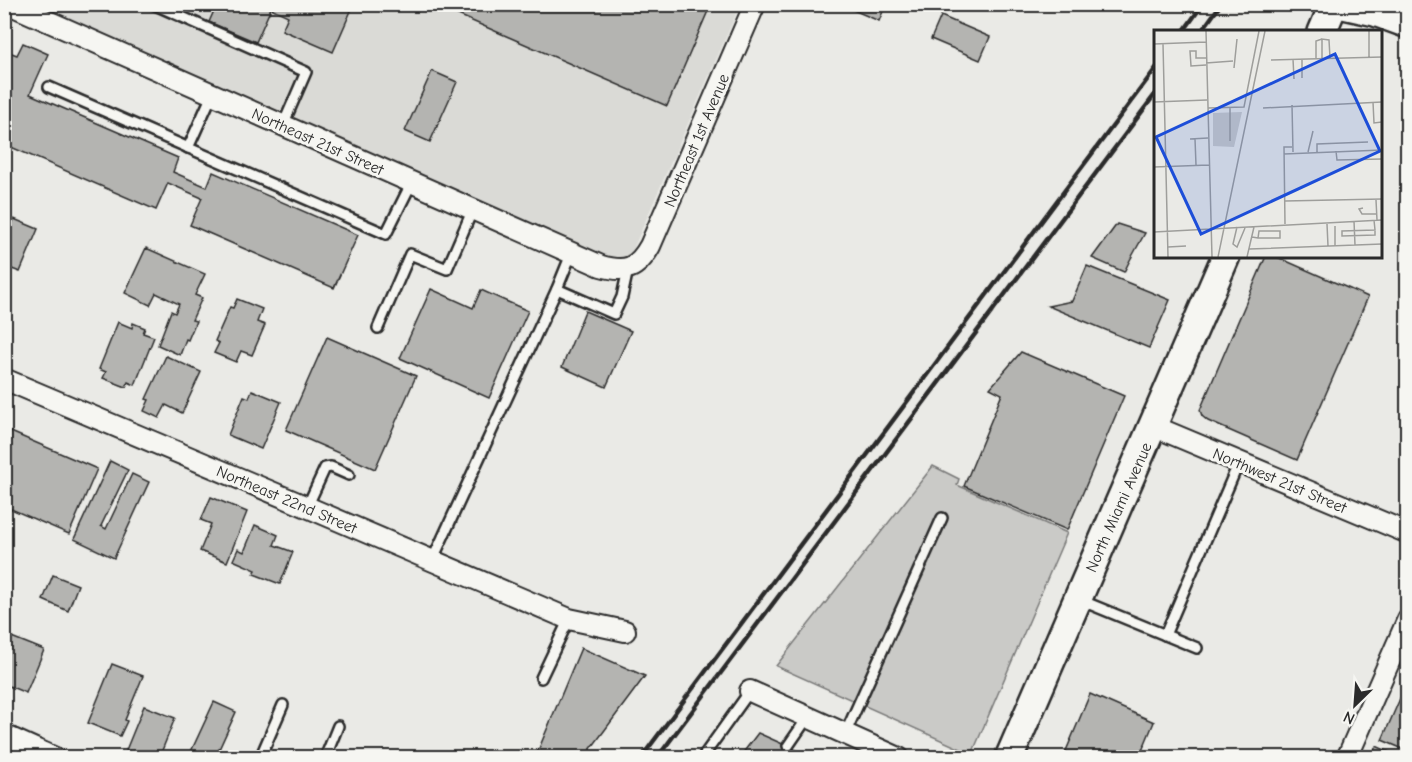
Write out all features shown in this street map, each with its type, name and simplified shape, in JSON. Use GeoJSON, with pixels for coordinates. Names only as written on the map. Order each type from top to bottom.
{"type":"FeatureCollection","features":[{"type":"Feature","properties":{"kind":"main road"},"geometry":{"type":"LineString","coordinates":[[1323,30],[1334,4]]}},
{"type":"Feature","properties":{"kind":"main road"},"geometry":{"type":"LineString","coordinates":[[1339,4],[1375,12],[1407,24]]}},
{"type":"Feature","properties":{"kind":"main road","name":"North Miami Avenue"},"geometry":{"type":"LineString","coordinates":[[1009,758],[1225,258]]}},
{"type":"Feature","properties":{"kind":"street","name":"Northeast 1st Avenue"},"geometry":{"type":"LineString","coordinates":[[628,269],[645,255],[650,246],[755,4]]}},
{"type":"Feature","properties":{"kind":"street","name":"Northeast 21st Street"},"geometry":{"type":"LineString","coordinates":[[16,6],[601,266],[628,269]]}},
{"type":"Feature","properties":{"kind":"street","name":"Northeast 22nd Street"},"geometry":{"type":"LineString","coordinates":[[4,380],[569,619],[625,631]]}},
{"type":"Feature","properties":{"kind":"street","name":"Northwest 21st Street"},"geometry":{"type":"LineString","coordinates":[[1153,426],[1407,533]]}},
{"type":"Feature","properties":{"kind":"street"},"geometry":{"type":"LineString","coordinates":[[1347,758],[1407,620]]}},
{"type":"Feature","properties":{"kind":"street"},"geometry":{"type":"LineString","coordinates":[[750,691],[899,758]]}},
{"type":"Feature","properties":{"kind":"street"},"geometry":{"type":"LineString","coordinates":[[4,735],[45,756]]}},
{"type":"Feature","properties":{"kind":"lane"},"geometry":{"type":"LineString","coordinates":[[153,4],[306,72],[283,126]]}},
{"type":"Feature","properties":{"kind":"lane"},"geometry":{"type":"LineString","coordinates":[[48,87],[386,234],[412,182]]}},
{"type":"Feature","properties":{"kind":"lane"},"geometry":{"type":"LineString","coordinates":[[188,148],[212,95]]}},
{"type":"Feature","properties":{"kind":"lane"},"geometry":{"type":"LineString","coordinates":[[378,328],[410,254],[447,269],[473,209]]}},
{"type":"Feature","properties":{"kind":"lane"},"geometry":{"type":"LineString","coordinates":[[432,561],[572,252]]}},
{"type":"Feature","properties":{"kind":"lane"},"geometry":{"type":"LineString","coordinates":[[557,289],[614,314],[622,297],[628,269]]}},
{"type":"Feature","properties":{"kind":"lane"},"geometry":{"type":"LineString","coordinates":[[1166,635],[1239,462]]}},
{"type":"Feature","properties":{"kind":"lane"},"geometry":{"type":"LineString","coordinates":[[307,507],[325,468],[331,467],[349,475]]}},
{"type":"Feature","properties":{"kind":"lane"},"geometry":{"type":"LineString","coordinates":[[845,734],[942,518]]}},
{"type":"Feature","properties":{"kind":"lane"},"geometry":{"type":"LineString","coordinates":[[1078,599],[1197,648]]}},
{"type":"Feature","properties":{"kind":"lane"},"geometry":{"type":"LineString","coordinates":[[541,678],[569,619]]}},
{"type":"Feature","properties":{"kind":"lane"},"geometry":{"type":"LineString","coordinates":[[702,758],[750,691]]}},
{"type":"Feature","properties":{"kind":"lane"},"geometry":{"type":"LineString","coordinates":[[260,758],[282,705]]}},
{"type":"Feature","properties":{"kind":"lane"},"geometry":{"type":"LineString","coordinates":[[788,746],[808,717]]}},
{"type":"Feature","properties":{"kind":"lane"},"geometry":{"type":"LineString","coordinates":[[325,758],[338,726]]}},
{"type":"Feature","properties":{"kind":"shaded area"},"geometry":{"type":"Polygon","coordinates":[[[40,5],[740,5],[624,270],[40,5]]]}},
{"type":"Feature","properties":{"kind":"shaded area"},"geometry":{"type":"Polygon","coordinates":[[[933,466],[959,479],[957,485],[1067,533],[972,754],[776,666],[933,466]]]}},
{"type":"Feature","properties":{"kind":"building"},"geometry":{"type":"Polygon","coordinates":[[[217,4],[354,4],[333,52],[282,30],[288,16],[271,8],[256,42],[209,22],[217,4]]]}},
{"type":"Feature","properties":{"kind":"building"},"geometry":{"type":"Polygon","coordinates":[[[433,4],[711,4],[667,106],[433,4]]]}},
{"type":"Feature","properties":{"kind":"building"},"geometry":{"type":"Polygon","coordinates":[[[853,4],[886,4],[879,21],[851,9],[853,4]]]}},
{"type":"Feature","properties":{"kind":"building"},"geometry":{"type":"Polygon","coordinates":[[[941,16],[990,37],[980,60],[931,39],[941,16]]]}},
{"type":"Feature","properties":{"kind":"building"},"geometry":{"type":"Polygon","coordinates":[[[23,43],[48,54],[30,94],[178,158],[173,172],[207,187],[213,172],[358,235],[334,288],[190,225],[202,198],[168,183],[156,210],[4,144],[4,50],[17,55],[23,43]]]}},
{"type":"Feature","properties":{"kind":"building"},"geometry":{"type":"Polygon","coordinates":[[[432,71],[457,82],[430,142],[405,131],[432,71]]]}},
{"type":"Feature","properties":{"kind":"building"},"geometry":{"type":"Polygon","coordinates":[[[14,219],[38,229],[20,272],[4,266],[4,242],[14,219]]]}},
{"type":"Feature","properties":{"kind":"building"},"geometry":{"type":"Polygon","coordinates":[[[1117,224],[1145,233],[1124,272],[1092,258],[1117,224]]]}},
{"type":"Feature","properties":{"kind":"building"},"geometry":{"type":"Polygon","coordinates":[[[146,248],[205,274],[195,295],[202,298],[192,320],[196,321],[180,355],[158,345],[171,311],[175,313],[179,304],[156,293],[150,305],[125,293],[146,248]]]}},
{"type":"Feature","properties":{"kind":"building"},"geometry":{"type":"Polygon","coordinates":[[[1265,258],[1280,258],[1368,297],[1297,460],[1208,421],[1202,416],[1200,410],[1265,258]]]}},
{"type":"Feature","properties":{"kind":"building"},"geometry":{"type":"Polygon","coordinates":[[[1087,266],[1170,300],[1149,348],[1048,306],[1072,301],[1087,266]]]}},
{"type":"Feature","properties":{"kind":"building"},"geometry":{"type":"Polygon","coordinates":[[[431,289],[473,308],[481,290],[528,311],[489,398],[400,358],[431,289]]]}},
{"type":"Feature","properties":{"kind":"building"},"geometry":{"type":"Polygon","coordinates":[[[237,299],[262,309],[257,322],[265,325],[252,355],[241,351],[236,362],[214,353],[219,343],[215,341],[230,307],[233,308],[237,299]]]}},
{"type":"Feature","properties":{"kind":"building"},"geometry":{"type":"Polygon","coordinates":[[[585,311],[631,331],[606,387],[562,367],[585,311]]]}},
{"type":"Feature","properties":{"kind":"building"},"geometry":{"type":"Polygon","coordinates":[[[118,322],[132,328],[133,323],[145,328],[143,333],[154,337],[135,385],[128,382],[126,387],[103,378],[106,372],[99,369],[118,322]]]}},
{"type":"Feature","properties":{"kind":"building"},"geometry":{"type":"Polygon","coordinates":[[[327,337],[416,376],[375,469],[286,430],[327,337]]]}},
{"type":"Feature","properties":{"kind":"building"},"geometry":{"type":"Polygon","coordinates":[[[1021,352],[1124,396],[1067,530],[964,486],[1002,394],[990,388],[1021,352]]]}},
{"type":"Feature","properties":{"kind":"building"},"geometry":{"type":"Polygon","coordinates":[[[166,356],[201,372],[182,413],[166,405],[159,418],[144,411],[149,400],[146,399],[166,356]]]}},
{"type":"Feature","properties":{"kind":"building"},"geometry":{"type":"Polygon","coordinates":[[[252,390],[281,402],[261,449],[228,435],[244,396],[249,398],[252,390]]]}},
{"type":"Feature","properties":{"kind":"building"},"geometry":{"type":"Polygon","coordinates":[[[4,429],[97,469],[69,534],[4,506],[4,429]]]}},
{"type":"Feature","properties":{"kind":"building"},"geometry":{"type":"Polygon","coordinates":[[[110,461],[128,470],[101,526],[106,529],[132,474],[149,482],[114,558],[74,539],[110,461]]]}},
{"type":"Feature","properties":{"kind":"building"},"geometry":{"type":"Polygon","coordinates":[[[211,497],[247,512],[227,562],[200,551],[211,524],[201,520],[211,497]]]}},
{"type":"Feature","properties":{"kind":"building"},"geometry":{"type":"Polygon","coordinates":[[[255,525],[278,535],[274,545],[293,552],[280,584],[254,574],[256,570],[233,560],[238,549],[244,552],[255,525]]]}},
{"type":"Feature","properties":{"kind":"building"},"geometry":{"type":"Polygon","coordinates":[[[53,575],[78,585],[68,611],[43,600],[53,575]]]}},
{"type":"Feature","properties":{"kind":"building"},"geometry":{"type":"Polygon","coordinates":[[[9,636],[44,650],[26,693],[4,684],[4,647],[9,636]]]}},
{"type":"Feature","properties":{"kind":"building"},"geometry":{"type":"Polygon","coordinates":[[[581,648],[645,676],[584,758],[535,758],[581,648]]]}},
{"type":"Feature","properties":{"kind":"building"},"geometry":{"type":"Polygon","coordinates":[[[112,664],[143,676],[120,736],[88,723],[112,664]]]}},
{"type":"Feature","properties":{"kind":"building"},"geometry":{"type":"Polygon","coordinates":[[[1408,680],[1408,751],[1382,740],[1408,680]]]}},
{"type":"Feature","properties":{"kind":"building"},"geometry":{"type":"Polygon","coordinates":[[[1090,694],[1154,722],[1139,758],[1063,758],[1090,694]]]}},
{"type":"Feature","properties":{"kind":"building"},"geometry":{"type":"Polygon","coordinates":[[[214,702],[236,712],[215,758],[188,758],[214,702]]]}},
{"type":"Feature","properties":{"kind":"building"},"geometry":{"type":"Polygon","coordinates":[[[144,706],[175,718],[159,758],[143,758],[126,750],[144,706]]]}},
{"type":"Feature","properties":{"kind":"building"},"geometry":{"type":"Polygon","coordinates":[[[758,733],[814,758],[739,758],[758,733]]]}},
{"type":"Feature","properties":{"kind":"building"},"geometry":{"type":"Polygon","coordinates":[[[1376,746],[1403,758],[1371,758],[1376,746]]]}},
{"type":"Feature","properties":{"kind":"railway"},"geometry":{"type":"LineString","coordinates":[[1184,30],[1203,4]]}},
{"type":"Feature","properties":{"kind":"railway"},"geometry":{"type":"LineString","coordinates":[[1202,30],[1221,4]]}},
{"type":"Feature","properties":{"kind":"railway"},"geometry":{"type":"LineString","coordinates":[[641,758],[1154,71]]}},
{"type":"Feature","properties":{"kind":"railway"},"geometry":{"type":"LineString","coordinates":[[657,758],[1154,96]]}}]}
